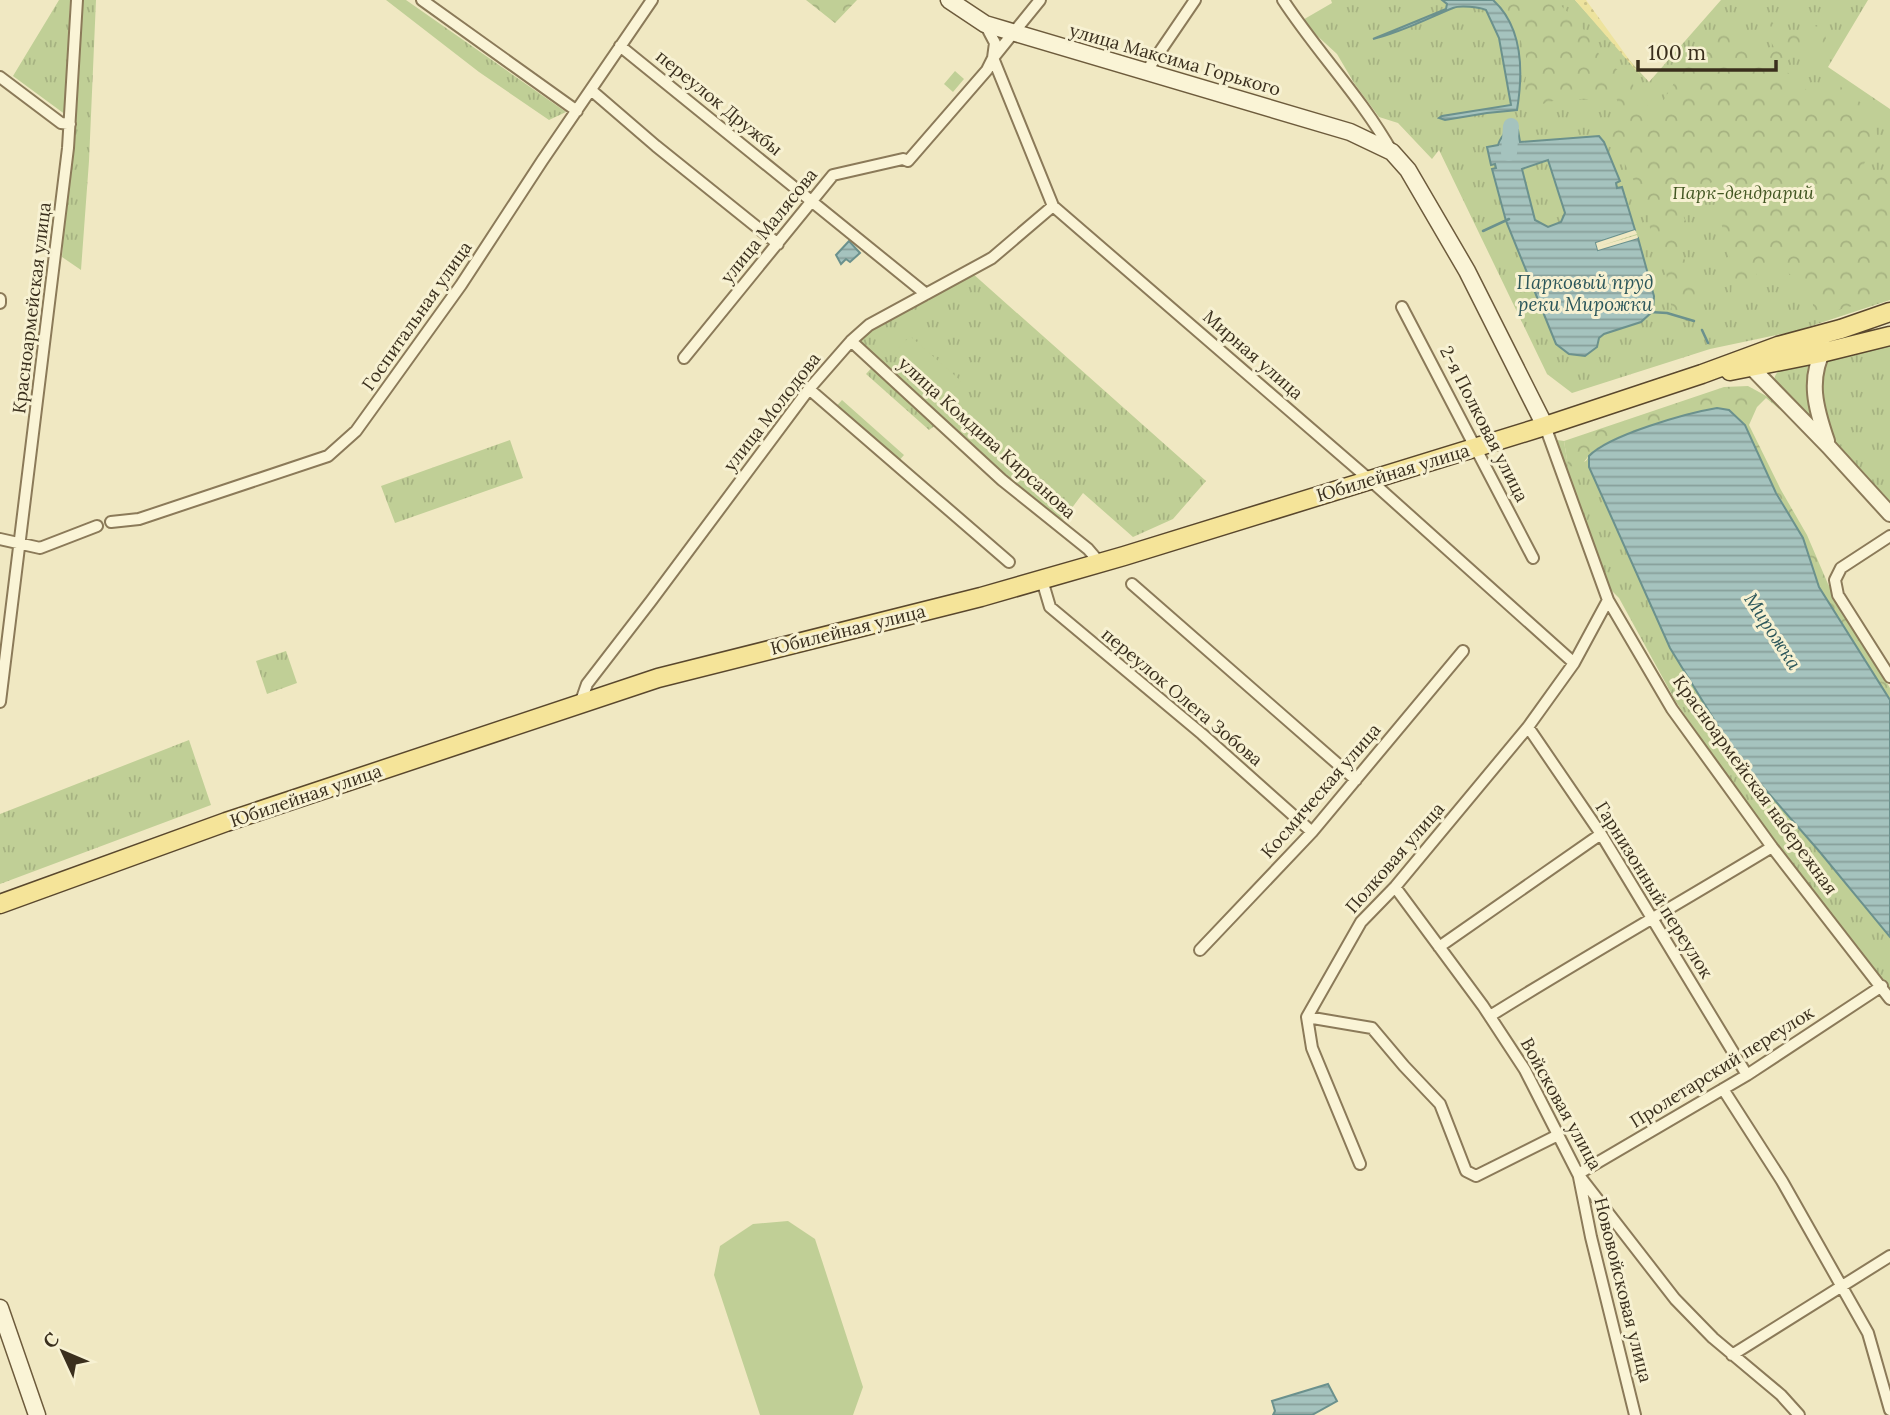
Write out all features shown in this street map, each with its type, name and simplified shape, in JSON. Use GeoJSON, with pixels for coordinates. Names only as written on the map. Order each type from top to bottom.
{"type":"FeatureCollection","features":[{"type":"Feature","properties":{"kind":"main road","name":"улица Максима Горького"},"geometry":{"type":"LineString","coordinates":[[950,0],[985,24],[1350,132],[1392,152]]}},
{"type":"Feature","properties":{"kind":"main road","name":"Красноармейская набережная"},"geometry":{"type":"LineString","coordinates":[[1392,152],[1424,194],[1467,271],[1545,426]]}},
{"type":"Feature","properties":{"kind":"main road","name":"Юбилейная улица"},"geometry":{"type":"LineString","coordinates":[[0,904],[140,852],[658,678],[1100,563],[1545,426],[1777,346],[1841,329],[1890,312]]}},
{"type":"Feature","properties":{"kind":"main road","name":"Юбилейная улица"},"geometry":{"type":"LineString","coordinates":[[1702,374],[1752,368],[1890,336]]}},
{"type":"Feature","properties":{"kind":"main road"},"geometry":{"type":"LineString","coordinates":[[0,1308],[37,1415]]}},
{"type":"Feature","properties":{"kind":"street","name":"Красноармейская улица"},"geometry":{"type":"LineString","coordinates":[[0,702],[55,270],[70,124],[76,0]]}},
{"type":"Feature","properties":{"kind":"street"},"geometry":{"type":"LineString","coordinates":[[422,0],[577,111]]}},
{"type":"Feature","properties":{"kind":"street","name":"Госпитальная улица"},"geometry":{"type":"LineString","coordinates":[[111,522],[139,519],[328,456],[356,431],[461,285],[652,0]]}},
{"type":"Feature","properties":{"kind":"street","name":"улица Малясова"},"geometry":{"type":"LineString","coordinates":[[684,358],[833,175],[903,159],[908,161],[988,70],[993,58],[1040,0]]}},
{"type":"Feature","properties":{"kind":"street"},"geometry":{"type":"LineString","coordinates":[[1146,72],[1195,0]]}},
{"type":"Feature","properties":{"kind":"street","name":"Красноармейская набережная"},"geometry":{"type":"LineString","coordinates":[[1283,0],[1306,34],[1376,122],[1392,152]]}},
{"type":"Feature","properties":{"kind":"street","name":"Мирная улица"},"geometry":{"type":"LineString","coordinates":[[985,24],[995,43],[993,58],[1054,206],[1370,480],[1574,663]]}},
{"type":"Feature","properties":{"kind":"street","name":"переулок Дружбы"},"geometry":{"type":"LineString","coordinates":[[620,47],[926,293]]}},
{"type":"Feature","properties":{"kind":"street"},"geometry":{"type":"LineString","coordinates":[[0,77],[61,123],[70,124]]}},
{"type":"Feature","properties":{"kind":"street"},"geometry":{"type":"LineString","coordinates":[[591,90],[778,244]]}},
{"type":"Feature","properties":{"kind":"street","name":"улица Молодова"},"geometry":{"type":"LineString","coordinates":[[580,704],[587,684],[810,389],[851,341],[869,325],[992,258],[1054,206]]}},
{"type":"Feature","properties":{"kind":"street","name":"2-я Полковая улица"},"geometry":{"type":"LineString","coordinates":[[1402,307],[1533,558]]}},
{"type":"Feature","properties":{"kind":"street"},"geometry":{"type":"LineString","coordinates":[[1828,446],[1815,406],[1815,373],[1821,353],[1841,329]]}},
{"type":"Feature","properties":{"kind":"street","name":"улица Комдива Кирсанова"},"geometry":{"type":"LineString","coordinates":[[851,341],[1002,480],[1088,549],[1100,563]]}},
{"type":"Feature","properties":{"kind":"street"},"geometry":{"type":"LineString","coordinates":[[1752,368],[1890,514]]}},
{"type":"Feature","properties":{"kind":"street"},"geometry":{"type":"LineString","coordinates":[[810,389],[1009,562]]}},
{"type":"Feature","properties":{"kind":"street","name":"Красноармейская набережная"},"geometry":{"type":"LineString","coordinates":[[1545,426],[1608,600],[1672,709],[1772,846],[1890,999]]}},
{"type":"Feature","properties":{"kind":"street"},"geometry":{"type":"LineString","coordinates":[[0,539],[40,548],[97,526]]}},
{"type":"Feature","properties":{"kind":"street"},"geometry":{"type":"LineString","coordinates":[[1890,536],[1840,568],[1835,580],[1838,595],[1890,677]]}},
{"type":"Feature","properties":{"kind":"street","name":"переулок Олега Зобова"},"geometry":{"type":"LineString","coordinates":[[1042,580],[1050,607],[1202,734],[1312,832]]}},
{"type":"Feature","properties":{"kind":"street"},"geometry":{"type":"LineString","coordinates":[[1132,584],[1356,780]]}},
{"type":"Feature","properties":{"kind":"street","name":"Полковая улица"},"geometry":{"type":"LineString","coordinates":[[1307,1017],[1361,922],[1395,887],[1528,727],[1574,663],[1608,600]]}},
{"type":"Feature","properties":{"kind":"street","name":"Космическая улица"},"geometry":{"type":"LineString","coordinates":[[1200,950],[1312,832],[1463,651]]}},
{"type":"Feature","properties":{"kind":"street","name":"Гарнизонный переулок"},"geometry":{"type":"LineString","coordinates":[[1528,727],[1601,834],[1747,1075]]}},
{"type":"Feature","properties":{"kind":"street"},"geometry":{"type":"LineString","coordinates":[[1439,947],[1601,834]]}},
{"type":"Feature","properties":{"kind":"street"},"geometry":{"type":"LineString","coordinates":[[1490,1016],[1772,846]]}},
{"type":"Feature","properties":{"kind":"street","name":"Войсковая улица"},"geometry":{"type":"LineString","coordinates":[[1395,887],[1490,1016],[1525,1070],[1578,1174],[1675,1299],[1732,1355],[1781,1395],[1797,1415]]}},
{"type":"Feature","properties":{"kind":"street","name":"Пролетарский переулок"},"geometry":{"type":"LineString","coordinates":[[1578,1174],[1747,1075],[1882,986]]}},
{"type":"Feature","properties":{"kind":"street"},"geometry":{"type":"LineString","coordinates":[[1360,1164],[1312,1048],[1307,1017],[1372,1028],[1440,1104],[1466,1171],[1476,1176],[1558,1135]]}},
{"type":"Feature","properties":{"kind":"street"},"geometry":{"type":"LineString","coordinates":[[1723,1089],[1782,1181],[1868,1333],[1890,1410]]}},
{"type":"Feature","properties":{"kind":"street","name":"Нововойсковая улица"},"geometry":{"type":"LineString","coordinates":[[1578,1174],[1635,1415]]}},
{"type":"Feature","properties":{"kind":"street"},"geometry":{"type":"LineString","coordinates":[[1732,1355],[1890,1256]]}},
{"type":"Feature","properties":{"kind":"green space"},"geometry":{"type":"Polygon","coordinates":[[[59,0],[70,0],[66,115],[13,76],[59,0]]]}},
{"type":"Feature","properties":{"kind":"green space"},"geometry":{"type":"Polygon","coordinates":[[[81,0],[96,0],[81,270],[62,257],[81,0]]]}},
{"type":"Feature","properties":{"kind":"green space"},"geometry":{"type":"Polygon","coordinates":[[[386,0],[406,0],[566,112],[549,120],[479,72],[386,0]]]}},
{"type":"Feature","properties":{"kind":"green space"},"geometry":{"type":"Polygon","coordinates":[[[806,0],[857,0],[835,23],[806,0]]]}},
{"type":"Feature","properties":{"kind":"green space","name":"Парк-дендрарий"},"geometry":{"type":"Polygon","coordinates":[[[1331,0],[1575,0],[1649,82],[1721,0],[1868,0],[1828,67],[1890,109],[1890,300],[1796,331],[1710,349],[1572,393],[1547,374],[1439,150],[1432,159],[1398,123],[1379,117],[1337,54],[1301,21],[1332,3],[1331,0]]]}},
{"type":"Feature","properties":{"kind":"green space"},"geometry":{"type":"Polygon","coordinates":[[[1502,0],[1555,0],[1580,24],[1599,54],[1633,83],[1634,92],[1652,110],[1660,106],[1682,70],[1717,32],[1745,42],[1766,62],[1775,49],[1761,24],[1770,20],[1783,33],[1814,25],[1824,26],[1826,39],[1819,51],[1798,46],[1783,68],[1817,100],[1838,85],[1858,100],[1873,120],[1881,153],[1867,160],[1863,169],[1890,177],[1890,295],[1814,317],[1812,294],[1799,288],[1796,280],[1780,265],[1762,266],[1739,300],[1731,296],[1733,270],[1720,218],[1718,178],[1681,211],[1685,220],[1679,227],[1677,241],[1701,300],[1689,321],[1676,321],[1673,318],[1665,265],[1650,228],[1646,203],[1607,131],[1617,114],[1615,95],[1595,100],[1560,99],[1521,110],[1528,63],[1517,29],[1502,0]]]}},
{"type":"Feature","properties":{"kind":"green space"},"geometry":{"type":"Polygon","coordinates":[[[955,71],[964,79],[953,92],[944,84],[955,71]]]}},
{"type":"Feature","properties":{"kind":"green space"},"geometry":{"type":"Polygon","coordinates":[[[972,273],[1206,481],[1173,519],[1133,537],[1083,493],[1063,520],[1015,484],[860,341],[873,328],[972,273]]]}},
{"type":"Feature","properties":{"kind":"green space"},"geometry":{"type":"Polygon","coordinates":[[[910,336],[961,381],[945,398],[894,353],[910,336]]]}},
{"type":"Feature","properties":{"kind":"green space"},"geometry":{"type":"Polygon","coordinates":[[[1890,344],[1890,504],[1837,446],[1823,418],[1819,393],[1824,360],[1890,344]]]}},
{"type":"Feature","properties":{"kind":"green space"},"geometry":{"type":"Polygon","coordinates":[[[876,363],[940,422],[929,430],[866,374],[876,363]]]}},
{"type":"Feature","properties":{"kind":"green space"},"geometry":{"type":"Polygon","coordinates":[[[1811,364],[1808,400],[1813,422],[1775,384],[1777,373],[1781,370],[1811,364]]]}},
{"type":"Feature","properties":{"kind":"green space"},"geometry":{"type":"Polygon","coordinates":[[[1748,386],[1770,398],[1783,412],[1766,398],[1757,407],[1749,425],[1807,535],[1828,584],[1890,688],[1890,700],[1819,587],[1803,538],[1729,410],[1701,412],[1643,428],[1595,450],[1579,467],[1568,466],[1564,441],[1724,387],[1748,386]]]}},
{"type":"Feature","properties":{"kind":"green space"},"geometry":{"type":"Polygon","coordinates":[[[842,400],[904,455],[896,464],[833,410],[842,400]]]}},
{"type":"Feature","properties":{"kind":"green space"},"geometry":{"type":"Polygon","coordinates":[[[510,440],[523,478],[395,523],[381,486],[510,440]]]}},
{"type":"Feature","properties":{"kind":"green space"},"geometry":{"type":"Polygon","coordinates":[[[1557,440],[1564,441],[1568,466],[1586,461],[1589,456],[1590,468],[1670,648],[1737,757],[1890,937],[1890,990],[1776,842],[1676,702],[1619,598],[1611,590],[1564,470],[1557,440]]]}},
{"type":"Feature","properties":{"kind":"green space"},"geometry":{"type":"Polygon","coordinates":[[[286,651],[297,683],[267,694],[256,661],[286,651]]]}},
{"type":"Feature","properties":{"kind":"green space"},"geometry":{"type":"Polygon","coordinates":[[[189,740],[211,805],[0,884],[0,814],[189,740]]]}},
{"type":"Feature","properties":{"kind":"green space"},"geometry":{"type":"Polygon","coordinates":[[[788,1221],[815,1239],[863,1387],[853,1415],[760,1415],[714,1275],[720,1246],[753,1224],[788,1221]]]}},
{"type":"Feature","properties":{"kind":"sand"},"geometry":{"type":"Polygon","coordinates":[[[1575,0],[1586,0],[1641,76],[1575,0]]]}},
{"type":"Feature","properties":{"kind":"water"},"geometry":{"type":"Polygon","coordinates":[[[1442,0],[1493,0],[1503,11],[1511,24],[1519,52],[1517,110],[1445,120],[1439,118],[1511,105],[1499,38],[1486,10],[1456,7],[1373,39],[1446,9],[1447,4],[1442,0]]]}},
{"type":"Feature","properties":{"kind":"water","name":"Парковый пруд реки Мирожки"},"geometry":{"type":"Polygon","coordinates":[[[1518,130],[1520,142],[1599,136],[1620,181],[1616,183],[1617,188],[1622,187],[1635,230],[1596,243],[1598,250],[1638,238],[1654,296],[1653,311],[1641,322],[1604,334],[1599,338],[1597,347],[1585,356],[1569,354],[1556,344],[1506,221],[1492,169],[1496,168],[1495,164],[1491,165],[1487,147],[1498,145],[1507,132],[1518,130]],[[1548,160],[1522,169],[1535,220],[1548,227],[1561,222],[1565,213],[1548,160]]]}},
{"type":"Feature","properties":{"kind":"water"},"geometry":{"type":"Polygon","coordinates":[[[849,241],[860,253],[850,262],[846,259],[841,264],[836,255],[849,241]]]}},
{"type":"Feature","properties":{"kind":"water"},"geometry":{"type":"Polygon","coordinates":[[[1717,408],[1729,410],[1745,425],[1776,493],[1803,538],[1819,587],[1890,700],[1890,937],[1737,757],[1670,648],[1589,467],[1589,456],[1613,440],[1669,420],[1717,408]]]}},
{"type":"Feature","properties":{"kind":"water"},"geometry":{"type":"Polygon","coordinates":[[[1328,1384],[1337,1401],[1312,1415],[1273,1415],[1275,1411],[1272,1401],[1328,1384]]]}},
{"type":"Feature","properties":{"kind":"pier"},"geometry":{"type":"Polygon","coordinates":[[[1635,230],[1637,234],[1600,246],[1637,235],[1638,238],[1598,250],[1596,243],[1635,230]]]}},
{"type":"Feature","properties":{"kind":"waterway","name":"Мирожка"},"geometry":{"type":"LineString","coordinates":[[1509,153],[1511,126]]}},
{"type":"Feature","properties":{"kind":"waterway"},"geometry":{"type":"LineString","coordinates":[[1483,231],[1509,219]]}},
{"type":"Feature","properties":{"kind":"waterway"},"geometry":{"type":"LineString","coordinates":[[1650,312],[1667,313],[1694,321]]}},
{"type":"Feature","properties":{"kind":"waterway"},"geometry":{"type":"LineString","coordinates":[[1702,330],[1708,343]]}}]}
